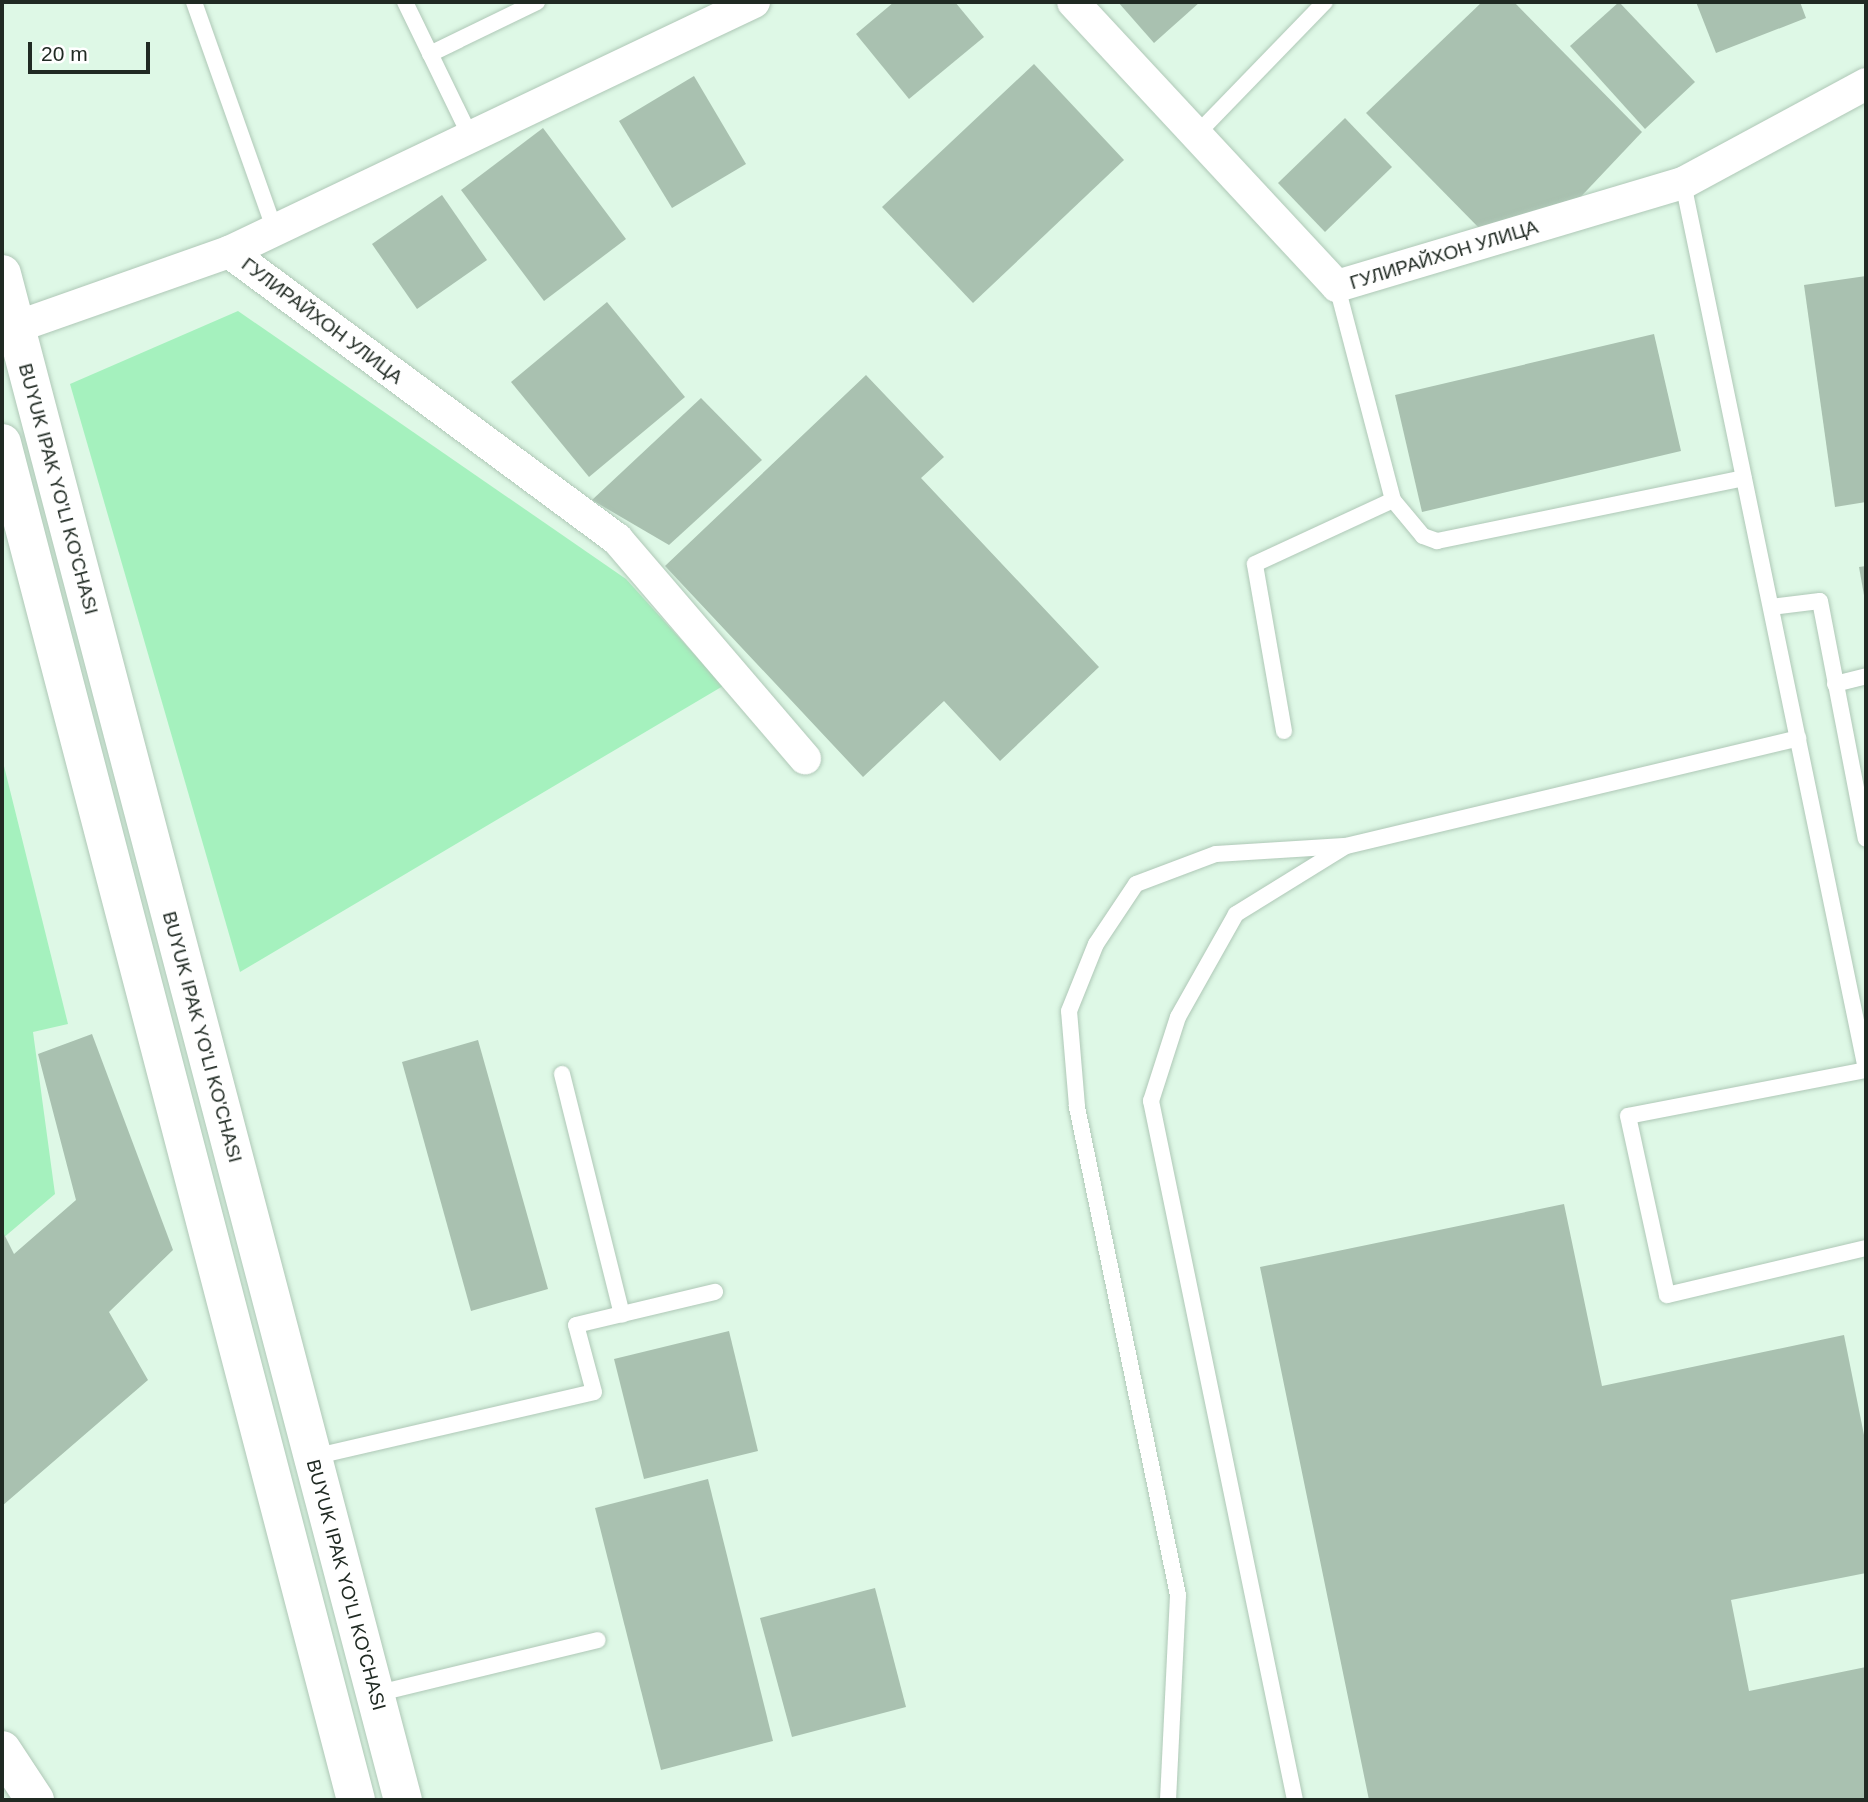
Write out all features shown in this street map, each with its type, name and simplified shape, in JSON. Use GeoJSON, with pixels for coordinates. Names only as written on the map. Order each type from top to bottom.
{"type":"FeatureCollection","features":[{"type":"Feature","properties":{"kind":"main road","name":"BUYUK IPAK YO'LI KO'CHASI"},"geometry":{"type":"LineString","coordinates":[[2,274],[9,329],[403,1800]]}},
{"type":"Feature","properties":{"kind":"main road"},"geometry":{"type":"LineString","coordinates":[[2,443],[355,1800]]}},
{"type":"Feature","properties":{"kind":"main road"},"geometry":{"type":"LineString","coordinates":[[2,1750],[35,1800]]}},
{"type":"Feature","properties":{"kind":"street","name":"ГУЛИРАЙХОН УЛИЦА"},"geometry":{"type":"LineString","coordinates":[[754,2],[229,252],[617,539],[805,758]]}},
{"type":"Feature","properties":{"kind":"street","name":"ГУЛИРАЙХОН УЛИЦА"},"geometry":{"type":"LineString","coordinates":[[1073,2],[1194,137],[1337,286],[1683,183],[1866,84]]}},
{"type":"Feature","properties":{"kind":"street"},"geometry":{"type":"LineString","coordinates":[[9,329],[229,252]]}},
{"type":"Feature","properties":{"kind":"lane"},"geometry":{"type":"LineString","coordinates":[[194,2],[275,230]]}},
{"type":"Feature","properties":{"kind":"lane"},"geometry":{"type":"LineString","coordinates":[[405,2],[471,138]]}},
{"type":"Feature","properties":{"kind":"lane"},"geometry":{"type":"LineString","coordinates":[[430,54],[537,2]]}},
{"type":"Feature","properties":{"kind":"lane"},"geometry":{"type":"LineString","coordinates":[[1194,137],[1325,2]]}},
{"type":"Feature","properties":{"kind":"lane"},"geometry":{"type":"LineString","coordinates":[[1683,183],[1866,1069],[1628,1116],[1667,1294],[1866,1248]]}},
{"type":"Feature","properties":{"kind":"lane"},"geometry":{"type":"LineString","coordinates":[[1337,286],[1393,500],[1423,536],[1437,541],[1744,478]]}},
{"type":"Feature","properties":{"kind":"lane"},"geometry":{"type":"LineString","coordinates":[[1284,731],[1255,564],[1393,500]]}},
{"type":"Feature","properties":{"kind":"lane"},"geometry":{"type":"LineString","coordinates":[[1771,607],[1820,601],[1866,839]]}},
{"type":"Feature","properties":{"kind":"lane"},"geometry":{"type":"LineString","coordinates":[[1835,684],[1866,676]]}},
{"type":"Feature","properties":{"kind":"lane"},"geometry":{"type":"LineString","coordinates":[[1168,1800],[1178,1594],[1077,1107],[1069,1012],[1096,944],[1136,884],[1216,854],[1346,846],[1798,738]]}},
{"type":"Feature","properties":{"kind":"lane"},"geometry":{"type":"LineString","coordinates":[[1295,1800],[1151,1101],[1178,1017],[1236,914],[1346,846]]}},
{"type":"Feature","properties":{"kind":"lane"},"geometry":{"type":"LineString","coordinates":[[562,1074],[622,1315]]}},
{"type":"Feature","properties":{"kind":"lane"},"geometry":{"type":"LineString","coordinates":[[313,1457],[594,1392],[576,1325],[715,1292]]}},
{"type":"Feature","properties":{"kind":"lane"},"geometry":{"type":"LineString","coordinates":[[375,1694],[598,1640]]}},
{"type":"Feature","properties":{"kind":"green space"},"geometry":{"type":"Polygon","coordinates":[[[238,311],[626,579],[723,686],[240,972],[70,384],[238,311]]]}},
{"type":"Feature","properties":{"kind":"green space"},"geometry":{"type":"Polygon","coordinates":[[[2,758],[68,1024],[33,1032],[55,1194],[2,1239],[2,758]]]}},
{"type":"Feature","properties":{"kind":"building"},"geometry":{"type":"Polygon","coordinates":[[[894,2],[955,2],[984,37],[909,99],[856,34],[894,2]]]}},
{"type":"Feature","properties":{"kind":"building"},"geometry":{"type":"Polygon","coordinates":[[[1118,2],[1200,2],[1154,43],[1118,2]]]}},
{"type":"Feature","properties":{"kind":"building"},"geometry":{"type":"Polygon","coordinates":[[[1482,2],[1514,2],[1642,132],[1573,205],[1481,230],[1366,113],[1482,2]]]}},
{"type":"Feature","properties":{"kind":"building"},"geometry":{"type":"Polygon","coordinates":[[[1619,2],[1695,82],[1645,129],[1570,46],[1619,2]]]}},
{"type":"Feature","properties":{"kind":"building"},"geometry":{"type":"Polygon","coordinates":[[[1696,2],[1800,2],[1806,18],[1716,53],[1696,2]]]}},
{"type":"Feature","properties":{"kind":"building"},"geometry":{"type":"Polygon","coordinates":[[[1034,64],[1124,160],[973,303],[882,207],[1034,64]]]}},
{"type":"Feature","properties":{"kind":"building"},"geometry":{"type":"Polygon","coordinates":[[[694,76],[746,164],[672,208],[619,121],[694,76]]]}},
{"type":"Feature","properties":{"kind":"building"},"geometry":{"type":"Polygon","coordinates":[[[1345,118],[1392,167],[1325,232],[1278,183],[1345,118]]]}},
{"type":"Feature","properties":{"kind":"building"},"geometry":{"type":"Polygon","coordinates":[[[543,128],[626,239],[544,301],[461,190],[543,128]]]}},
{"type":"Feature","properties":{"kind":"building"},"geometry":{"type":"Polygon","coordinates":[[[442,195],[487,260],[417,309],[372,244],[442,195]]]}},
{"type":"Feature","properties":{"kind":"building"},"geometry":{"type":"Polygon","coordinates":[[[1866,276],[1866,502],[1835,507],[1804,285],[1866,276]]]}},
{"type":"Feature","properties":{"kind":"building"},"geometry":{"type":"Polygon","coordinates":[[[607,302],[685,397],[589,477],[511,382],[607,302]]]}},
{"type":"Feature","properties":{"kind":"building"},"geometry":{"type":"Polygon","coordinates":[[[1654,334],[1681,451],[1422,512],[1395,395],[1654,334]]]}},
{"type":"Feature","properties":{"kind":"building"},"geometry":{"type":"Polygon","coordinates":[[[866,375],[944,457],[921,478],[1099,667],[1000,761],[944,701],[863,777],[665,566],[866,375]]]}},
{"type":"Feature","properties":{"kind":"building"},"geometry":{"type":"Polygon","coordinates":[[[701,398],[762,460],[669,545],[592,500],[701,398]]]}},
{"type":"Feature","properties":{"kind":"building"},"geometry":{"type":"Polygon","coordinates":[[[1866,566],[1866,601],[1865,601],[1859,567],[1866,566]]]}},
{"type":"Feature","properties":{"kind":"building"},"geometry":{"type":"Polygon","coordinates":[[[92,1034],[173,1250],[109,1312],[148,1380],[2,1506],[2,1230],[14,1254],[76,1200],[38,1054],[92,1034]]]}},
{"type":"Feature","properties":{"kind":"building"},"geometry":{"type":"Polygon","coordinates":[[[478,1040],[548,1289],[471,1311],[402,1062],[478,1040]]]}},
{"type":"Feature","properties":{"kind":"building"},"geometry":{"type":"Polygon","coordinates":[[[1564,1204],[1602,1386],[1844,1335],[1866,1445],[1866,1573],[1731,1600],[1749,1691],[1866,1667],[1866,1800],[1369,1800],[1260,1267],[1564,1204]]]}},
{"type":"Feature","properties":{"kind":"building"},"geometry":{"type":"Polygon","coordinates":[[[729,1331],[758,1451],[644,1479],[614,1359],[729,1331]]]}},
{"type":"Feature","properties":{"kind":"building"},"geometry":{"type":"Polygon","coordinates":[[[708,1479],[773,1741],[661,1770],[595,1508],[708,1479]]]}},
{"type":"Feature","properties":{"kind":"building"},"geometry":{"type":"Polygon","coordinates":[[[875,1588],[906,1707],[792,1737],[760,1618],[875,1588]]]}}]}
